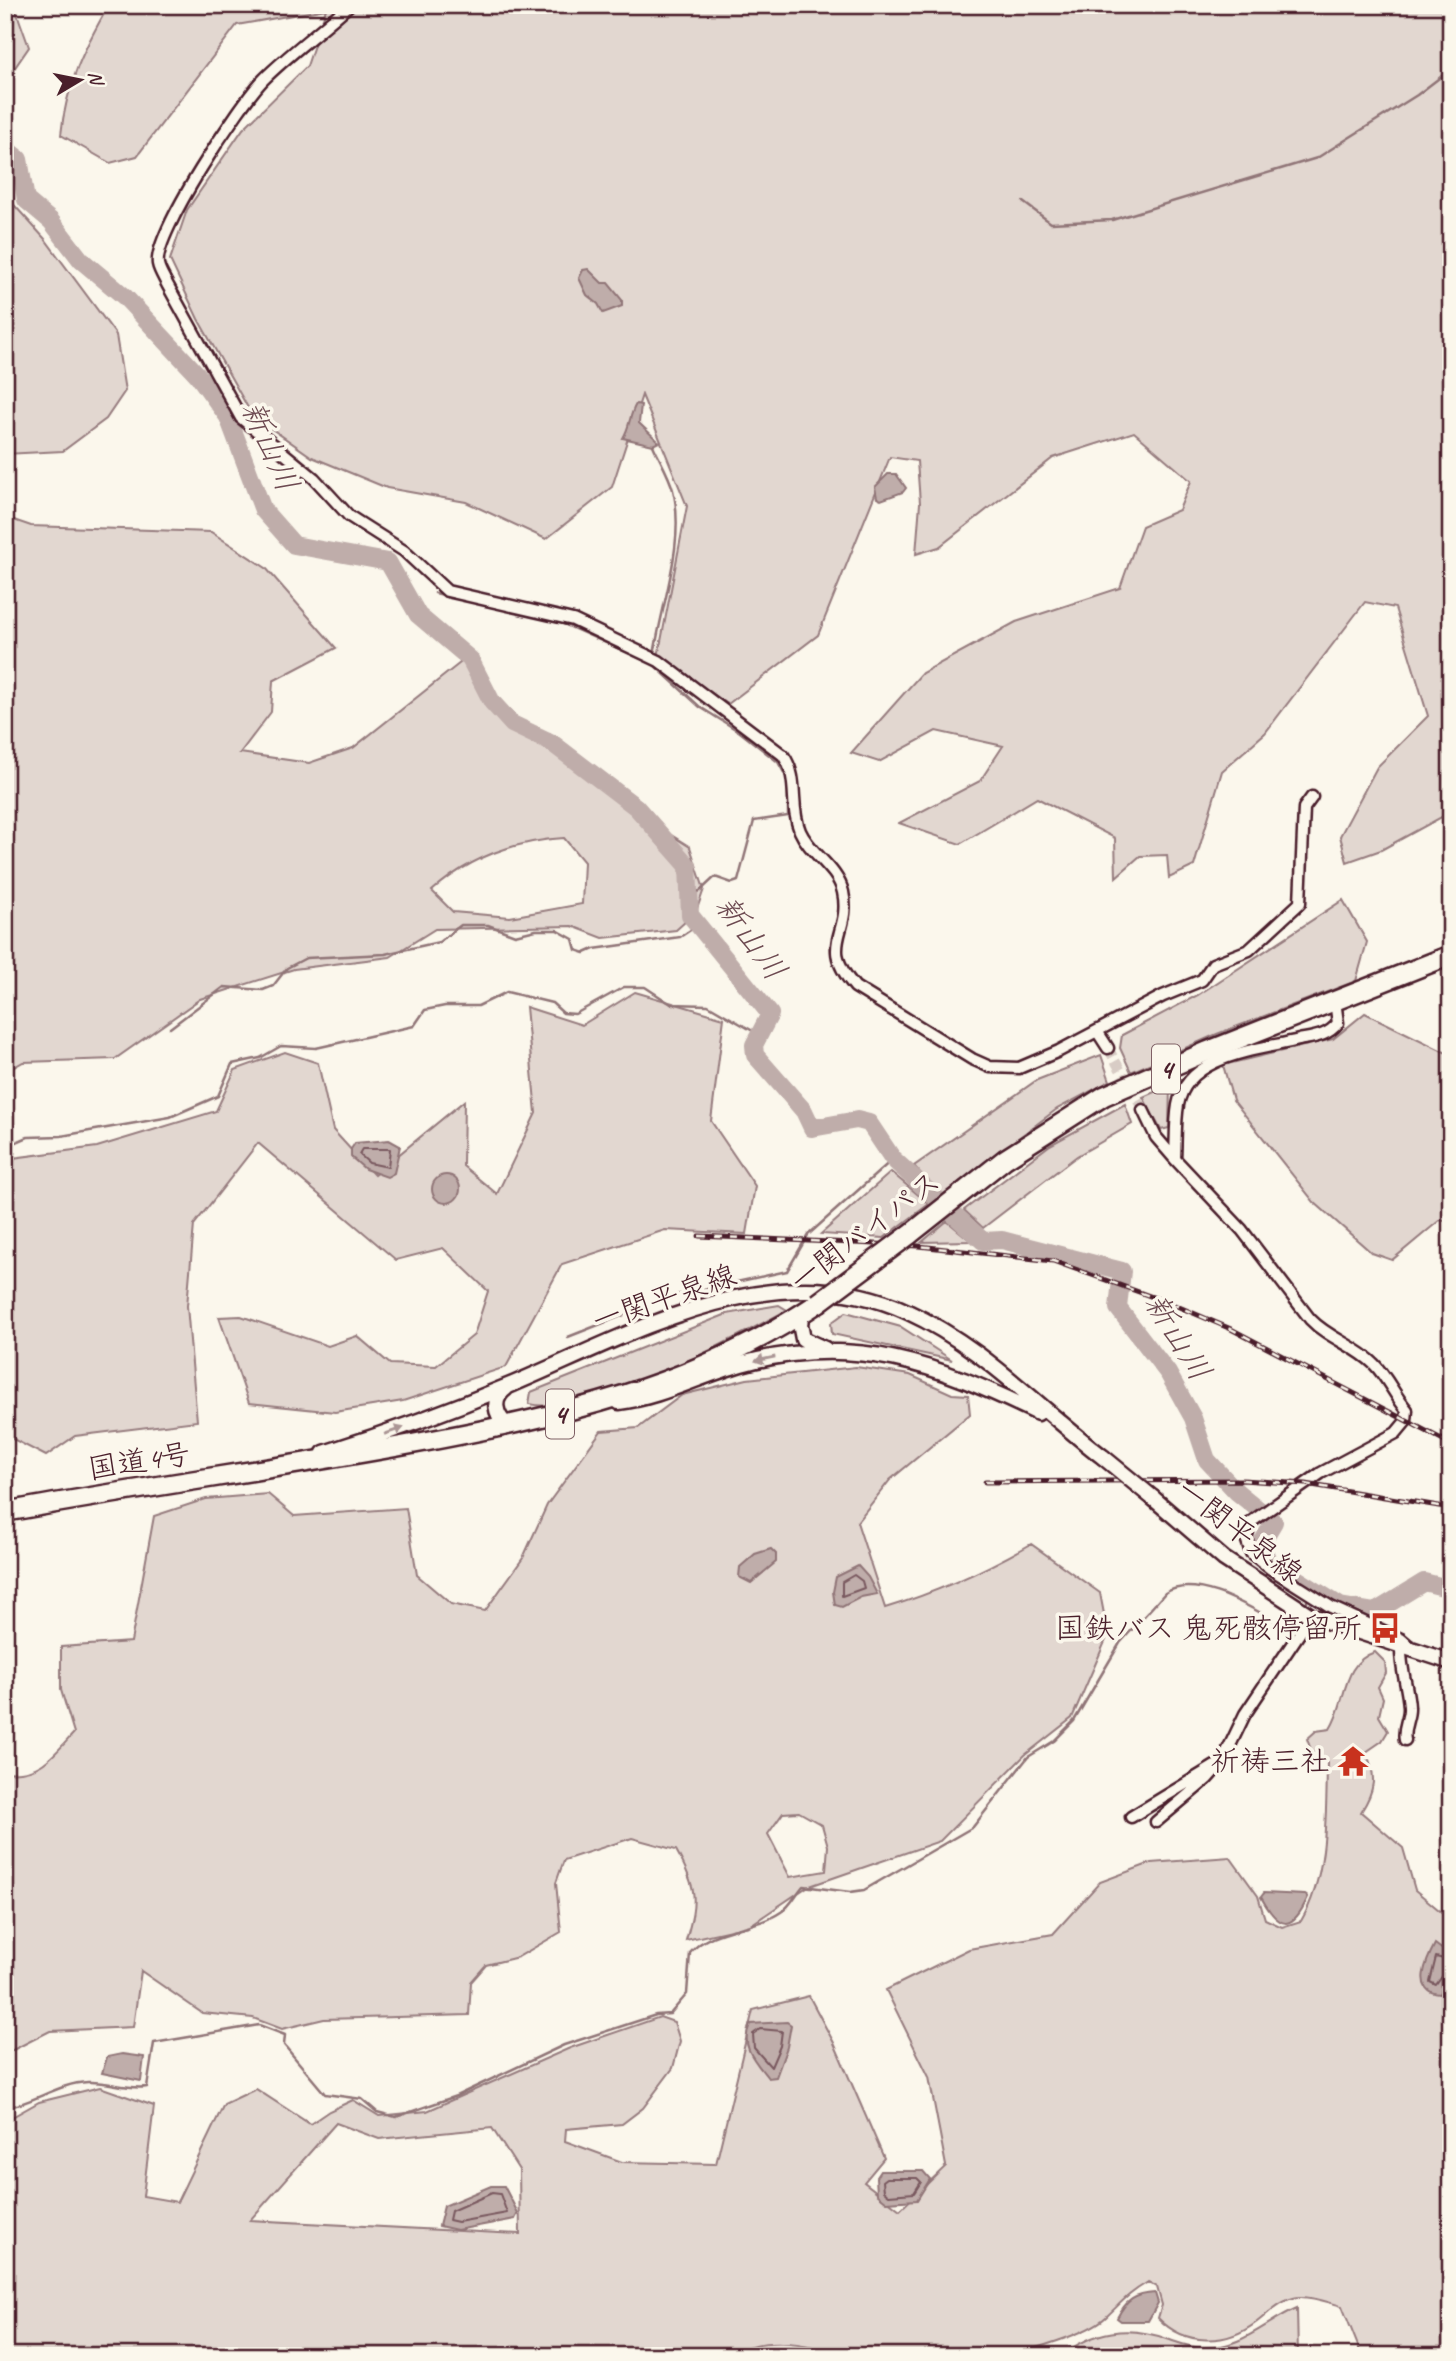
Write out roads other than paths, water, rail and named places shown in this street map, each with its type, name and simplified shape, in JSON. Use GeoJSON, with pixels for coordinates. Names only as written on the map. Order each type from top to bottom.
{"type":"FeatureCollection","features":[{"type":"Feature","properties":{"kind":"highway","name":"一関バイパス"},"geometry":{"type":"LineString","coordinates":[[282,1466],[507,1426],[596,1406],[687,1374],[802,1314],[909,1235],[1005,1159],[1104,1096],[1451,956]]}},
{"type":"Feature","properties":{"kind":"highway","name":"国道4号"},"geometry":{"type":"LineString","coordinates":[[5,1512],[282,1466]]}},
{"type":"Feature","properties":{"kind":"main road","name":"一関平泉線"},"geometry":{"type":"LineString","coordinates":[[282,1466],[393,1431],[686,1311],[734,1297],[798,1290],[849,1294],[908,1311],[973,1353],[1153,1498],[1224,1559],[1311,1616],[1451,1662]]}},
{"type":"Feature","properties":{"kind":"main road","name":"一関平泉線"},"geometry":{"type":"LineString","coordinates":[[802,1314],[800,1324],[803,1339],[815,1347],[875,1354],[936,1368],[1055,1421]]}},
{"type":"Feature","properties":{"kind":"main road","name":"一関平泉線"},"geometry":{"type":"LineString","coordinates":[[596,1406],[638,1400],[743,1364],[833,1351]]}},
{"type":"Feature","properties":{"kind":"main road"},"geometry":{"type":"LineString","coordinates":[[507,1426],[500,1419],[496,1404],[499,1393],[510,1385]]}},
{"type":"Feature","properties":{"kind":"street"},"geometry":{"type":"LineString","coordinates":[[349,5],[262,81],[177,209],[160,246],[158,264],[241,418],[314,478],[349,516],[404,551],[447,591],[573,620],[659,661],[783,755],[792,768],[796,820],[802,835],[835,875],[842,891],[844,907],[835,951],[845,976],[855,987],[951,1048],[990,1067],[1019,1068],[1163,996],[1202,980],[1213,964],[1249,950],[1300,903],[1304,808],[1312,797]]}},
{"type":"Feature","properties":{"kind":"street"},"geometry":{"type":"LineString","coordinates":[[1175,1159],[1178,1104],[1182,1093],[1201,1069],[1233,1057],[1325,1034],[1338,1023],[1335,1001]]}},
{"type":"Feature","properties":{"kind":"street"},"geometry":{"type":"LineString","coordinates":[[1097,1031],[1108,1048]]}},
{"type":"Feature","properties":{"kind":"street"},"geometry":{"type":"LineString","coordinates":[[1143,1110],[1156,1137],[1242,1230],[1310,1319],[1322,1332],[1356,1348],[1377,1366],[1392,1392],[1407,1410],[1406,1421],[1396,1433],[1321,1473],[1251,1522],[1247,1538],[1251,1553],[1331,1607],[1401,1639],[1407,1648],[1400,1661],[1410,1709],[1403,1732],[1405,1740]]}},
{"type":"Feature","properties":{"kind":"street"},"geometry":{"type":"LineString","coordinates":[[1156,1822],[1222,1762],[1245,1714],[1311,1616]]}},
{"type":"Feature","properties":{"kind":"street"},"geometry":{"type":"LineString","coordinates":[[1131,1817],[1222,1762]]}},
{"type":"Feature","properties":{"kind":"water"},"geometry":{"type":"Polygon","coordinates":[[[588,269],[602,283],[608,283],[622,300],[622,306],[603,313],[598,304],[587,295],[579,278],[583,270],[588,269]]]}},
{"type":"Feature","properties":{"kind":"water"},"geometry":{"type":"Polygon","coordinates":[[[636,404],[641,405],[639,423],[659,442],[653,445],[623,438],[636,404]]]}},
{"type":"Feature","properties":{"kind":"water"},"geometry":{"type":"Polygon","coordinates":[[[888,474],[896,474],[906,488],[903,492],[881,500],[877,498],[875,487],[888,474]]]}},
{"type":"Feature","properties":{"kind":"water"},"geometry":{"type":"Polygon","coordinates":[[[389,1140],[400,1146],[394,1173],[387,1177],[365,1169],[351,1157],[351,1149],[355,1143],[389,1140]]]}},
{"type":"Feature","properties":{"kind":"water"},"geometry":{"type":"Polygon","coordinates":[[[446,1175],[456,1179],[460,1189],[456,1199],[446,1203],[436,1199],[432,1189],[436,1179],[446,1175]]]}},
{"type":"Feature","properties":{"kind":"water"},"geometry":{"type":"Polygon","coordinates":[[[771,1549],[776,1554],[776,1562],[751,1583],[739,1577],[740,1567],[755,1554],[771,1549]]]}},
{"type":"Feature","properties":{"kind":"water"},"geometry":{"type":"Polygon","coordinates":[[[858,1566],[877,1594],[861,1597],[842,1607],[835,1605],[833,1592],[836,1577],[858,1566]]]}},
{"type":"Feature","properties":{"kind":"water"},"geometry":{"type":"Polygon","coordinates":[[[1264,1893],[1308,1897],[1296,1917],[1285,1923],[1268,1908],[1261,1897],[1264,1893]]]}},
{"type":"Feature","properties":{"kind":"water"},"geometry":{"type":"Polygon","coordinates":[[[1435,1944],[1451,1956],[1451,1974],[1440,1994],[1431,1992],[1424,1981],[1425,1966],[1435,1944]]]}},
{"type":"Feature","properties":{"kind":"water"},"geometry":{"type":"Polygon","coordinates":[[[787,2022],[791,2025],[787,2047],[776,2077],[768,2078],[750,2052],[747,2032],[750,2024],[787,2022]]]}},
{"type":"Feature","properties":{"kind":"water"},"geometry":{"type":"Polygon","coordinates":[[[122,2054],[144,2057],[141,2081],[102,2073],[107,2057],[122,2054]]]}},
{"type":"Feature","properties":{"kind":"water"},"geometry":{"type":"Polygon","coordinates":[[[880,2171],[923,2171],[930,2179],[917,2200],[887,2202],[877,2194],[876,2177],[880,2171]]]}},
{"type":"Feature","properties":{"kind":"water"},"geometry":{"type":"Polygon","coordinates":[[[491,2186],[504,2186],[518,2213],[515,2219],[457,2230],[439,2226],[444,2206],[491,2186]]]}},
{"type":"Feature","properties":{"kind":"water"},"geometry":{"type":"Polygon","coordinates":[[[1155,2293],[1158,2303],[1148,2321],[1121,2321],[1117,2318],[1132,2299],[1155,2293]]]}},
{"type":"Feature","properties":{"kind":"waterway"},"geometry":{"type":"LineString","coordinates":[[1023,202],[1051,223],[1112,220],[1317,158],[1417,95],[1451,69]]}},
{"type":"Feature","properties":{"kind":"waterway","name":"新山川"},"geometry":{"type":"LineString","coordinates":[[5,148],[19,159],[26,200],[51,221],[81,260],[125,297],[197,374],[228,417],[263,510],[294,545],[388,562],[418,615],[470,659],[492,702],[512,724],[552,743],[636,807],[688,866],[690,915],[770,1014],[754,1045],[755,1055],[804,1111],[812,1128],[857,1120],[869,1123],[893,1159],[983,1241],[1002,1240],[1122,1271],[1118,1308],[1168,1373],[1193,1418],[1207,1460],[1237,1492],[1274,1522],[1261,1544],[1268,1561],[1340,1606],[1375,1612],[1424,1582],[1451,1589]]}},
{"type":"Feature","properties":{"kind":"waterway"},"geometry":{"type":"LineString","coordinates":[[653,445],[673,490],[677,531],[654,656]]}},
{"type":"Feature","properties":{"kind":"waterway"},"geometry":{"type":"LineString","coordinates":[[435,593],[487,605]]}},
{"type":"Feature","properties":{"kind":"waterway"},"geometry":{"type":"LineString","coordinates":[[555,620],[653,664],[700,707],[740,732],[778,762],[788,780],[788,816],[754,821],[738,881],[732,883],[715,877],[700,891],[689,894]]}},
{"type":"Feature","properties":{"kind":"waterway"},"geometry":{"type":"LineString","coordinates":[[170,1028],[224,987],[263,990],[273,986],[287,968],[306,958],[385,954],[439,942],[461,925],[488,925],[515,935],[536,930],[557,930],[573,939],[576,950],[585,953],[594,949],[680,937],[698,925]]}},
{"type":"Feature","properties":{"kind":"waterway"},"geometry":{"type":"LineString","coordinates":[[5,1147],[28,1137],[61,1136],[170,1117],[218,1096],[232,1064],[260,1058],[281,1046],[316,1048],[414,1026],[425,1010],[445,1006],[478,1006],[507,992],[552,1003],[563,1013],[575,1014],[624,987],[645,987],[671,1004],[708,1005],[758,1034]]}},
{"type":"Feature","properties":{"kind":"waterway"},"geometry":{"type":"LineString","coordinates":[[568,1337],[672,1296],[787,1271],[808,1235],[893,1159]]}},
{"type":"Feature","properties":{"kind":"waterway"},"geometry":{"type":"LineString","coordinates":[[5,2108],[77,2083],[147,2087],[154,2043],[259,2025],[285,2035],[284,2045],[325,2094],[362,2099],[377,2112],[396,2117],[456,2096],[564,2045],[656,2015],[670,2014],[687,1994],[690,1953],[709,1938],[758,1923],[781,1912],[803,1886],[850,1892],[864,1890],[973,1827],[1028,1757],[1054,1741],[1074,1721],[1120,1643],[1165,1593],[1179,1588],[1195,1587],[1212,1591],[1247,1605],[1292,1630],[1300,1614]]}},
{"type":"Feature","properties":{"kind":"waterway"},"geometry":{"type":"LineString","coordinates":[[1305,1605],[1313,1589]]}},
{"type":"Feature","properties":{"kind":"tunnel"},"geometry":{"type":"LineString","coordinates":[[1108,1048],[1143,1110]]}},
{"type":"Feature","properties":{"kind":"railway"},"geometry":{"type":"LineString","coordinates":[[699,1236],[919,1246],[1053,1261],[1172,1304],[1231,1329],[1451,1444]]}},
{"type":"Feature","properties":{"kind":"railway"},"geometry":{"type":"LineString","coordinates":[[985,1482],[1242,1480],[1306,1484],[1451,1508]]}},
{"type":"Feature","properties":{"kind":"place","name":"国鉄バス 鬼死骸停留所"},"geometry":{"type":"Point","coordinates":[1385,1628]}},
{"type":"Feature","properties":{"kind":"place","name":"祈祷三社"},"geometry":{"type":"Point","coordinates":[1353,1761]}}]}
